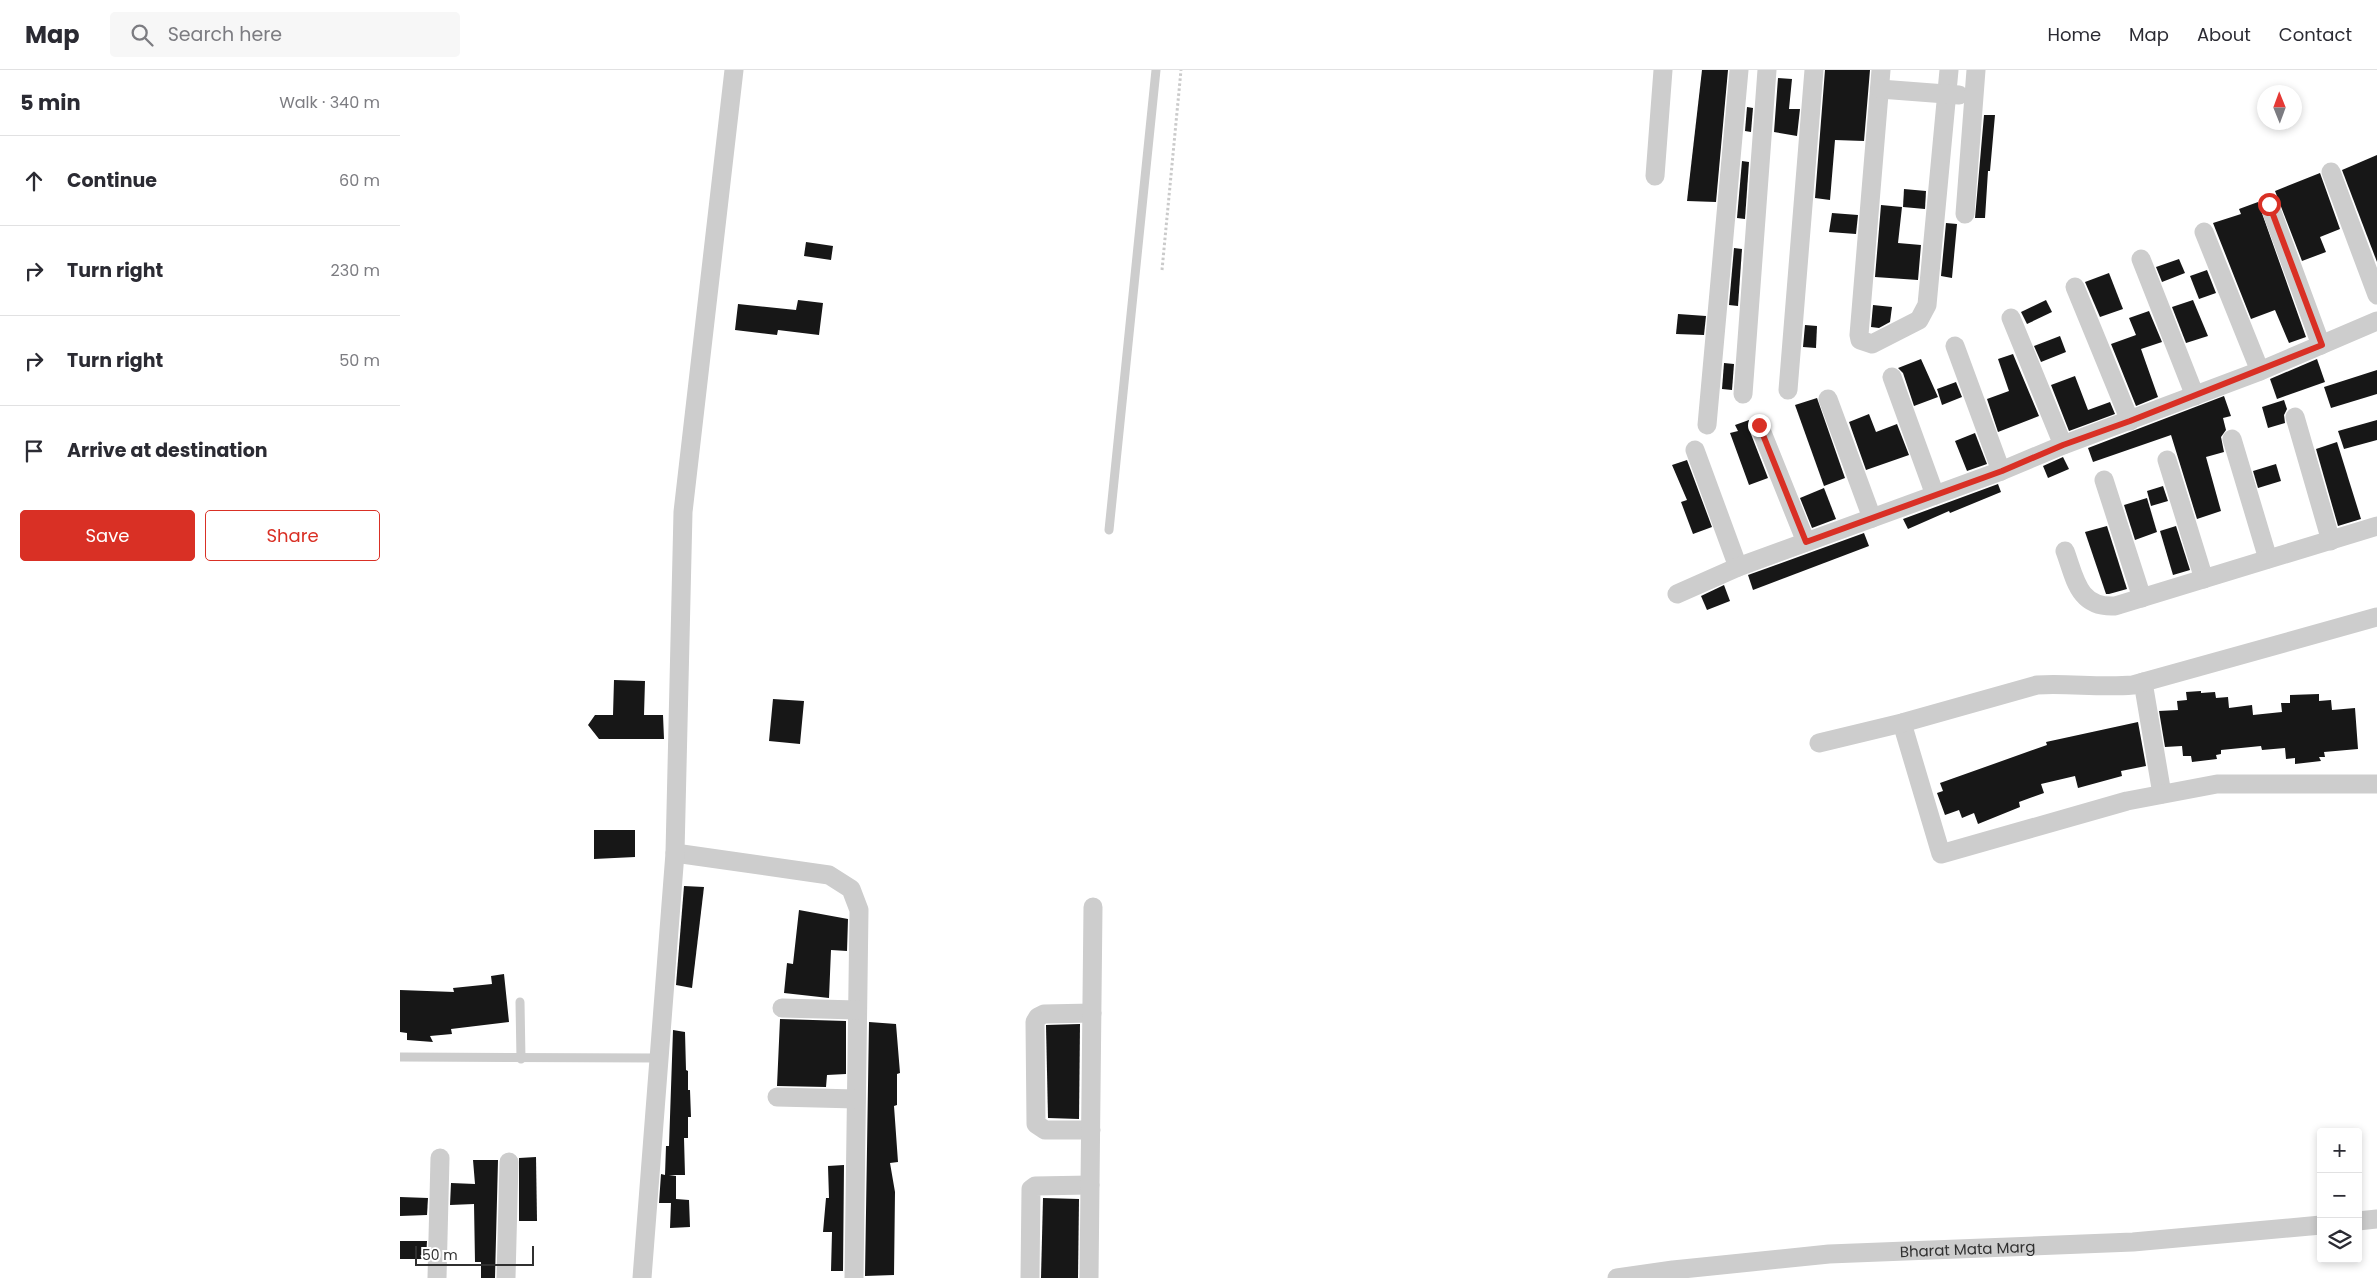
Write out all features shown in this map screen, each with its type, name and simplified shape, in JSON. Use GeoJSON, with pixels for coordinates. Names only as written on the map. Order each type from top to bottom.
{"type":"FeatureCollection","features":[{"type":"Feature","properties":{"kind":"street"},"geometry":{"type":"LineString","coordinates":[[642,1278],[675,853],[683,512],[734,70]]}},
{"type":"Feature","properties":{"kind":"street"},"geometry":{"type":"LineString","coordinates":[[1655,176],[1663,70]]}},
{"type":"Feature","properties":{"kind":"street"},"geometry":{"type":"LineString","coordinates":[[1707,425],[1739,70]]}},
{"type":"Feature","properties":{"kind":"street"},"geometry":{"type":"LineString","coordinates":[[1743,394],[1767,70]]}},
{"type":"Feature","properties":{"kind":"street"},"geometry":{"type":"LineString","coordinates":[[1788,390],[1814,70]]}},
{"type":"Feature","properties":{"kind":"street"},"geometry":{"type":"LineString","coordinates":[[1949,70],[1947,94],[1927,306],[1919,320],[1872,344],[1864,343],[1860,340],[1859,335],[1880,79],[1947,94],[1974,96]]}},
{"type":"Feature","properties":{"kind":"street"},"geometry":{"type":"LineString","coordinates":[[1964,214],[1976,70]]}},
{"type":"Feature","properties":{"kind":"street"},"geometry":{"type":"LineString","coordinates":[[2331,172],[2377,295]]}},
{"type":"Feature","properties":{"kind":"street"},"geometry":{"type":"LineString","coordinates":[[2269,204],[2322,345]]}},
{"type":"Feature","properties":{"kind":"street"},"geometry":{"type":"LineString","coordinates":[[2204,232],[2260,371]]}},
{"type":"Feature","properties":{"kind":"street"},"geometry":{"type":"LineString","coordinates":[[2141,258],[2195,396]]}},
{"type":"Feature","properties":{"kind":"street"},"geometry":{"type":"LineString","coordinates":[[2075,287],[2130,421]]}},
{"type":"Feature","properties":{"kind":"street"},"geometry":{"type":"LineString","coordinates":[[2011,318],[2063,445]]}},
{"type":"Feature","properties":{"kind":"street"},"geometry":{"type":"LineString","coordinates":[[1678,594],[1738,566],[2002,471],[2063,445],[2260,371],[2377,321]]}},
{"type":"Feature","properties":{"kind":"street"},"geometry":{"type":"LineString","coordinates":[[1955,346],[2002,471]]}},
{"type":"Feature","properties":{"kind":"street"},"geometry":{"type":"LineString","coordinates":[[1892,377],[1934,495]]}},
{"type":"Feature","properties":{"kind":"street"},"geometry":{"type":"LineString","coordinates":[[1828,399],[1872,518]]}},
{"type":"Feature","properties":{"kind":"street"},"geometry":{"type":"LineString","coordinates":[[2295,417],[2331,541]]}},
{"type":"Feature","properties":{"kind":"street"},"geometry":{"type":"LineString","coordinates":[[1759,425],[1806,542]]}},
{"type":"Feature","properties":{"kind":"street"},"geometry":{"type":"LineString","coordinates":[[2232,439],[2268,559]]}},
{"type":"Feature","properties":{"kind":"street"},"geometry":{"type":"LineString","coordinates":[[1695,450],[1738,566]]}},
{"type":"Feature","properties":{"kind":"street"},"geometry":{"type":"LineString","coordinates":[[2167,460],[2204,579]]}},
{"type":"Feature","properties":{"kind":"street"},"geometry":{"type":"LineString","coordinates":[[2104,480],[2142,598]]}},
{"type":"Feature","properties":{"kind":"street"},"geometry":{"type":"LineString","coordinates":[[2065,551],[2081,593],[2092,602],[2106,606],[2115,606],[2377,526]]}},
{"type":"Feature","properties":{"kind":"street"},"geometry":{"type":"LineString","coordinates":[[1819,743],[1902,723],[2037,685],[2058,684],[2112,687],[2143,682],[2377,617]]}},
{"type":"Feature","properties":{"kind":"street"},"geometry":{"type":"LineString","coordinates":[[2143,682],[2162,794]]}},
{"type":"Feature","properties":{"kind":"street"},"geometry":{"type":"LineString","coordinates":[[1902,723],[1941,854],[2127,800],[2217,784],[2377,784]]}},
{"type":"Feature","properties":{"kind":"street"},"geometry":{"type":"LineString","coordinates":[[675,853],[829,875],[851,889],[859,910],[854,1278]]}},
{"type":"Feature","properties":{"kind":"street"},"geometry":{"type":"LineString","coordinates":[[1089,1278],[1093,907]]}},
{"type":"Feature","properties":{"kind":"street"},"geometry":{"type":"LineString","coordinates":[[782,1008],[857,1010]]}},
{"type":"Feature","properties":{"kind":"street"},"geometry":{"type":"LineString","coordinates":[[1091,1130],[1045,1130],[1036,1124],[1035,1022],[1038,1017],[1044,1014],[1092,1013]]}},
{"type":"Feature","properties":{"kind":"street"},"geometry":{"type":"LineString","coordinates":[[777,1097],[856,1099]]}},
{"type":"Feature","properties":{"kind":"street"},"geometry":{"type":"LineString","coordinates":[[437,1278],[440,1158]]}},
{"type":"Feature","properties":{"kind":"street"},"geometry":{"type":"LineString","coordinates":[[506,1278],[509,1162]]}},
{"type":"Feature","properties":{"kind":"street"},"geometry":{"type":"LineString","coordinates":[[1030,1278],[1031,1190],[1035,1186],[1090,1185]]}},
{"type":"Feature","properties":{"kind":"street"},"geometry":{"type":"LineString","coordinates":[[2362,1221],[2377,1219]]}},
{"type":"Feature","properties":{"kind":"street","name":"Bharat Mata Marg"},"geometry":{"type":"LineString","coordinates":[[1617,1278],[1691,1268],[1829,1254],[2134,1242],[2317,1225]]}},
{"type":"Feature","properties":{"kind":"lane"},"geometry":{"type":"LineString","coordinates":[[1109,530],[1156,70]]}},
{"type":"Feature","properties":{"kind":"lane"},"geometry":{"type":"LineString","coordinates":[[520,1002],[521,1059]]}},
{"type":"Feature","properties":{"kind":"lane"},"geometry":{"type":"LineString","coordinates":[[400,1057],[521,1059],[659,1058]]}},
{"type":"Feature","properties":{"kind":"path"},"geometry":{"type":"LineString","coordinates":[[1162,270],[1181,70]]}},
{"type":"Feature","properties":{"kind":"building"},"geometry":{"type":"Polygon","coordinates":[[[1702,70],[1728,70],[1716,202],[1687,201],[1702,70]]]}},
{"type":"Feature","properties":{"kind":"building"},"geometry":{"type":"Polygon","coordinates":[[[1825,70],[1870,70],[1864,141],[1835,140],[1830,200],[1815,198],[1825,70]]]}},
{"type":"Feature","properties":{"kind":"building"},"geometry":{"type":"Polygon","coordinates":[[[1778,78],[1792,79],[1789,109],[1800,109],[1797,136],[1774,132],[1778,78]]]}},
{"type":"Feature","properties":{"kind":"building"},"geometry":{"type":"Polygon","coordinates":[[[1747,107],[1753,108],[1751,132],[1745,131],[1747,107]]]}},
{"type":"Feature","properties":{"kind":"building"},"geometry":{"type":"Polygon","coordinates":[[[1984,115],[1995,115],[1990,171],[1988,171],[1985,218],[1975,218],[1984,115]]]}},
{"type":"Feature","properties":{"kind":"building"},"geometry":{"type":"Polygon","coordinates":[[[2377,155],[2377,262],[2342,170],[2377,155]]]}},
{"type":"Feature","properties":{"kind":"building"},"geometry":{"type":"Polygon","coordinates":[[[1742,161],[1749,162],[1745,219],[1737,218],[1742,161]]]}},
{"type":"Feature","properties":{"kind":"building"},"geometry":{"type":"Polygon","coordinates":[[[2320,173],[2340,229],[2320,237],[2326,252],[2302,261],[2275,191],[2320,173]]]}},
{"type":"Feature","properties":{"kind":"building"},"geometry":{"type":"Polygon","coordinates":[[[1904,189],[1926,191],[1925,209],[1903,207],[1904,189]]]}},
{"type":"Feature","properties":{"kind":"building"},"geometry":{"type":"Polygon","coordinates":[[[2258,202],[2306,337],[2289,343],[2275,310],[2251,319],[2213,223],[2241,214],[2239,209],[2258,202]]]}},
{"type":"Feature","properties":{"kind":"building"},"geometry":{"type":"Polygon","coordinates":[[[1881,205],[1902,207],[1898,243],[1921,245],[1918,280],[1875,277],[1881,205]]]}},
{"type":"Feature","properties":{"kind":"building"},"geometry":{"type":"Polygon","coordinates":[[[1832,213],[1858,215],[1856,234],[1829,232],[1832,213]]]}},
{"type":"Feature","properties":{"kind":"building"},"geometry":{"type":"Polygon","coordinates":[[[1946,223],[1957,224],[1952,278],[1941,276],[1946,223]]]}},
{"type":"Feature","properties":{"kind":"building"},"geometry":{"type":"Polygon","coordinates":[[[806,242],[833,246],[831,260],[804,256],[806,242]]]}},
{"type":"Feature","properties":{"kind":"building"},"geometry":{"type":"Polygon","coordinates":[[[1734,248],[1742,249],[1738,306],[1729,305],[1734,248]]]}},
{"type":"Feature","properties":{"kind":"building"},"geometry":{"type":"Polygon","coordinates":[[[2179,259],[2185,273],[2162,282],[2156,267],[2179,259]]]}},
{"type":"Feature","properties":{"kind":"building"},"geometry":{"type":"Polygon","coordinates":[[[2207,270],[2216,293],[2199,299],[2190,276],[2207,270]]]}},
{"type":"Feature","properties":{"kind":"building"},"geometry":{"type":"Polygon","coordinates":[[[2109,273],[2123,309],[2100,317],[2085,282],[2109,273]]]}},
{"type":"Feature","properties":{"kind":"building"},"geometry":{"type":"Polygon","coordinates":[[[798,300],[823,303],[819,335],[778,330],[777,335],[735,330],[738,304],[796,310],[798,300]]]}},
{"type":"Feature","properties":{"kind":"building"},"geometry":{"type":"Polygon","coordinates":[[[2046,300],[2052,312],[2027,324],[2021,312],[2046,300]]]}},
{"type":"Feature","properties":{"kind":"building"},"geometry":{"type":"Polygon","coordinates":[[[2193,300],[2208,336],[2186,343],[2172,307],[2193,300]]]}},
{"type":"Feature","properties":{"kind":"building"},"geometry":{"type":"Polygon","coordinates":[[[1873,305],[1892,307],[1890,322],[1879,328],[1871,327],[1873,305]]]}},
{"type":"Feature","properties":{"kind":"building"},"geometry":{"type":"Polygon","coordinates":[[[2149,311],[2162,342],[2141,349],[2158,397],[2136,406],[2111,344],[2136,335],[2129,318],[2149,311]]]}},
{"type":"Feature","properties":{"kind":"building"},"geometry":{"type":"Polygon","coordinates":[[[1678,314],[1706,316],[1704,335],[1676,334],[1678,314]]]}},
{"type":"Feature","properties":{"kind":"building"},"geometry":{"type":"Polygon","coordinates":[[[1805,325],[1817,326],[1816,348],[1803,347],[1805,325]]]}},
{"type":"Feature","properties":{"kind":"building"},"geometry":{"type":"Polygon","coordinates":[[[2060,336],[2066,352],[2041,362],[2034,346],[2060,336]]]}},
{"type":"Feature","properties":{"kind":"building"},"geometry":{"type":"Polygon","coordinates":[[[2013,354],[2039,416],[1998,432],[1987,399],[2009,391],[1998,359],[2013,354]]]}},
{"type":"Feature","properties":{"kind":"building"},"geometry":{"type":"Polygon","coordinates":[[[1921,359],[1938,397],[1914,406],[1903,373],[1898,368],[1921,359]]]}},
{"type":"Feature","properties":{"kind":"building"},"geometry":{"type":"Polygon","coordinates":[[[2317,359],[2325,382],[2277,399],[2270,379],[2317,359]]]}},
{"type":"Feature","properties":{"kind":"building"},"geometry":{"type":"Polygon","coordinates":[[[1724,363],[1734,364],[1732,390],[1722,389],[1724,363]]]}},
{"type":"Feature","properties":{"kind":"building"},"geometry":{"type":"Polygon","coordinates":[[[2377,370],[2377,394],[2331,408],[2324,387],[2377,370]]]}},
{"type":"Feature","properties":{"kind":"building"},"geometry":{"type":"Polygon","coordinates":[[[2075,376],[2088,410],[2110,402],[2115,414],[2069,431],[2051,385],[2075,376]]]}},
{"type":"Feature","properties":{"kind":"building"},"geometry":{"type":"Polygon","coordinates":[[[1956,382],[1962,397],[1942,405],[1937,389],[1956,382]]]}},
{"type":"Feature","properties":{"kind":"building"},"geometry":{"type":"Polygon","coordinates":[[[2224,396],[2231,416],[2223,418],[2226,430],[2221,437],[2224,452],[2206,457],[2221,511],[2197,519],[2171,435],[2093,462],[2088,448],[2224,396]]]}},
{"type":"Feature","properties":{"kind":"building"},"geometry":{"type":"Polygon","coordinates":[[[1817,398],[1845,478],[1824,486],[1795,405],[1817,398]]]}},
{"type":"Feature","properties":{"kind":"building"},"geometry":{"type":"Polygon","coordinates":[[[2284,400],[2287,409],[2284,415],[2285,423],[2268,428],[2262,407],[2284,400]]]}},
{"type":"Feature","properties":{"kind":"building"},"geometry":{"type":"Polygon","coordinates":[[[1869,414],[1876,432],[1897,424],[1909,455],[1866,470],[1849,422],[1869,414]]]}},
{"type":"Feature","properties":{"kind":"building"},"geometry":{"type":"Polygon","coordinates":[[[1749,420],[1749,429],[1768,478],[1749,485],[1730,433],[1738,431],[1735,425],[1749,420]]]}},
{"type":"Feature","properties":{"kind":"building"},"geometry":{"type":"Polygon","coordinates":[[[2377,420],[2377,440],[2344,449],[2338,431],[2377,420]]]}},
{"type":"Feature","properties":{"kind":"building"},"geometry":{"type":"Polygon","coordinates":[[[1975,433],[1987,464],[1967,471],[1955,441],[1975,433]]]}},
{"type":"Feature","properties":{"kind":"building"},"geometry":{"type":"Polygon","coordinates":[[[2337,442],[2361,519],[2338,526],[2316,449],[2337,442]]]}},
{"type":"Feature","properties":{"kind":"building"},"geometry":{"type":"Polygon","coordinates":[[[2063,457],[2069,469],[2048,478],[2043,466],[2063,457]]]}},
{"type":"Feature","properties":{"kind":"building"},"geometry":{"type":"Polygon","coordinates":[[[1687,460],[1712,527],[1693,534],[1681,502],[1687,500],[1672,465],[1687,460]]]}},
{"type":"Feature","properties":{"kind":"building"},"geometry":{"type":"Polygon","coordinates":[[[2276,464],[2281,481],[2258,488],[2253,471],[2276,464]]]}},
{"type":"Feature","properties":{"kind":"building"},"geometry":{"type":"Polygon","coordinates":[[[1998,484],[2001,492],[1950,513],[1949,511],[1908,529],[1903,519],[1998,484]]]}},
{"type":"Feature","properties":{"kind":"building"},"geometry":{"type":"Polygon","coordinates":[[[2163,486],[2168,501],[2151,506],[2147,491],[2163,486]]]}},
{"type":"Feature","properties":{"kind":"building"},"geometry":{"type":"Polygon","coordinates":[[[1824,488],[1836,519],[1812,528],[1800,498],[1824,488]]]}},
{"type":"Feature","properties":{"kind":"building"},"geometry":{"type":"Polygon","coordinates":[[[2147,498],[2157,532],[2135,540],[2124,505],[2147,498]]]}},
{"type":"Feature","properties":{"kind":"building"},"geometry":{"type":"Polygon","coordinates":[[[2107,526],[2127,589],[2109,594],[2106,594],[2085,532],[2107,526]]]}},
{"type":"Feature","properties":{"kind":"building"},"geometry":{"type":"Polygon","coordinates":[[[2176,526],[2190,570],[2173,575],[2160,531],[2176,526]]]}},
{"type":"Feature","properties":{"kind":"building"},"geometry":{"type":"Polygon","coordinates":[[[1864,533],[1869,546],[1753,590],[1748,575],[1864,533]]]}},
{"type":"Feature","properties":{"kind":"building"},"geometry":{"type":"Polygon","coordinates":[[[1724,585],[1730,601],[1707,610],[1701,596],[1724,585]]]}},
{"type":"Feature","properties":{"kind":"building"},"geometry":{"type":"Polygon","coordinates":[[[614,680],[645,681],[644,715],[663,715],[664,739],[599,739],[588,725],[595,715],[613,715],[614,680]]]}},
{"type":"Feature","properties":{"kind":"building"},"geometry":{"type":"Polygon","coordinates":[[[2201,691],[2201,693],[2215,692],[2216,698],[2228,697],[2229,708],[2252,705],[2253,715],[2282,712],[2281,703],[2290,703],[2290,695],[2319,694],[2319,701],[2331,700],[2332,710],[2355,708],[2358,749],[2324,752],[2325,757],[2319,757],[2321,761],[2295,764],[2295,758],[2286,759],[2285,748],[2262,750],[2261,746],[2221,750],[2221,754],[2216,755],[2217,759],[2192,762],[2191,756],[2183,756],[2182,746],[2165,747],[2159,711],[2178,710],[2177,701],[2187,700],[2186,692],[2201,691]]]}},
{"type":"Feature","properties":{"kind":"building"},"geometry":{"type":"Polygon","coordinates":[[[773,699],[804,701],[800,744],[769,741],[773,699]]]}},
{"type":"Feature","properties":{"kind":"building"},"geometry":{"type":"Polygon","coordinates":[[[2138,722],[2146,766],[2121,771],[2122,776],[2078,788],[2075,776],[2041,784],[2044,793],[2019,802],[2020,807],[1978,824],[1974,813],[1962,818],[1959,810],[1945,815],[1937,793],[1943,791],[1940,783],[2047,745],[2046,742],[2138,722]]]}},
{"type":"Feature","properties":{"kind":"building"},"geometry":{"type":"Polygon","coordinates":[[[594,830],[635,830],[635,857],[594,859],[594,830]]]}},
{"type":"Feature","properties":{"kind":"building"},"geometry":{"type":"Polygon","coordinates":[[[684,886],[704,887],[692,988],[676,985],[684,886]]]}},
{"type":"Feature","properties":{"kind":"building"},"geometry":{"type":"Polygon","coordinates":[[[799,910],[848,919],[847,951],[831,950],[829,998],[784,993],[787,963],[793,964],[799,910]]]}},
{"type":"Feature","properties":{"kind":"building"},"geometry":{"type":"Polygon","coordinates":[[[504,974],[509,1022],[451,1029],[452,1034],[430,1036],[433,1042],[407,1040],[407,1033],[400,1032],[400,990],[454,992],[453,988],[492,984],[491,976],[504,974]]]}},
{"type":"Feature","properties":{"kind":"building"},"geometry":{"type":"Polygon","coordinates":[[[780,1019],[846,1021],[846,1074],[827,1075],[826,1087],[777,1086],[780,1019]]]}},
{"type":"Feature","properties":{"kind":"building"},"geometry":{"type":"Polygon","coordinates":[[[869,1022],[896,1024],[900,1073],[897,1074],[897,1105],[894,1106],[898,1162],[890,1163],[895,1192],[894,1275],[865,1276],[869,1022]]]}},
{"type":"Feature","properties":{"kind":"building"},"geometry":{"type":"Polygon","coordinates":[[[1080,1024],[1079,1119],[1048,1118],[1046,1025],[1080,1024]]]}},
{"type":"Feature","properties":{"kind":"building"},"geometry":{"type":"Polygon","coordinates":[[[673,1030],[685,1032],[686,1070],[688,1071],[691,1117],[688,1117],[688,1138],[684,1138],[685,1175],[669,1175],[676,1176],[676,1199],[689,1200],[690,1227],[670,1228],[671,1203],[659,1203],[661,1174],[665,1175],[666,1146],[669,1146],[673,1030]]]}},
{"type":"Feature","properties":{"kind":"building"},"geometry":{"type":"Polygon","coordinates":[[[536,1157],[537,1221],[519,1221],[519,1158],[536,1157]]]}},
{"type":"Feature","properties":{"kind":"building"},"geometry":{"type":"Polygon","coordinates":[[[473,1160],[498,1160],[495,1278],[481,1278],[481,1262],[475,1262],[474,1204],[450,1205],[451,1183],[475,1184],[473,1160]]]}},
{"type":"Feature","properties":{"kind":"building"},"geometry":{"type":"Polygon","coordinates":[[[844,1165],[843,1271],[831,1271],[832,1232],[823,1232],[826,1198],[829,1198],[828,1166],[844,1165]]]}},
{"type":"Feature","properties":{"kind":"building"},"geometry":{"type":"Polygon","coordinates":[[[400,1197],[428,1198],[427,1215],[400,1216],[400,1197]]]}},
{"type":"Feature","properties":{"kind":"building"},"geometry":{"type":"Polygon","coordinates":[[[1043,1198],[1079,1199],[1078,1278],[1041,1278],[1043,1198]]]}},
{"type":"Feature","properties":{"kind":"building"},"geometry":{"type":"Polygon","coordinates":[[[400,1241],[427,1241],[426,1259],[400,1259],[400,1241]]]}},
{"type":"Feature","properties":{"kind":"route"},"geometry":{"type":"LineString","coordinates":[[1759,425],[1806,542],[2002,471],[2063,445],[2260,371],[2322,345],[2269,204]]}}]}
